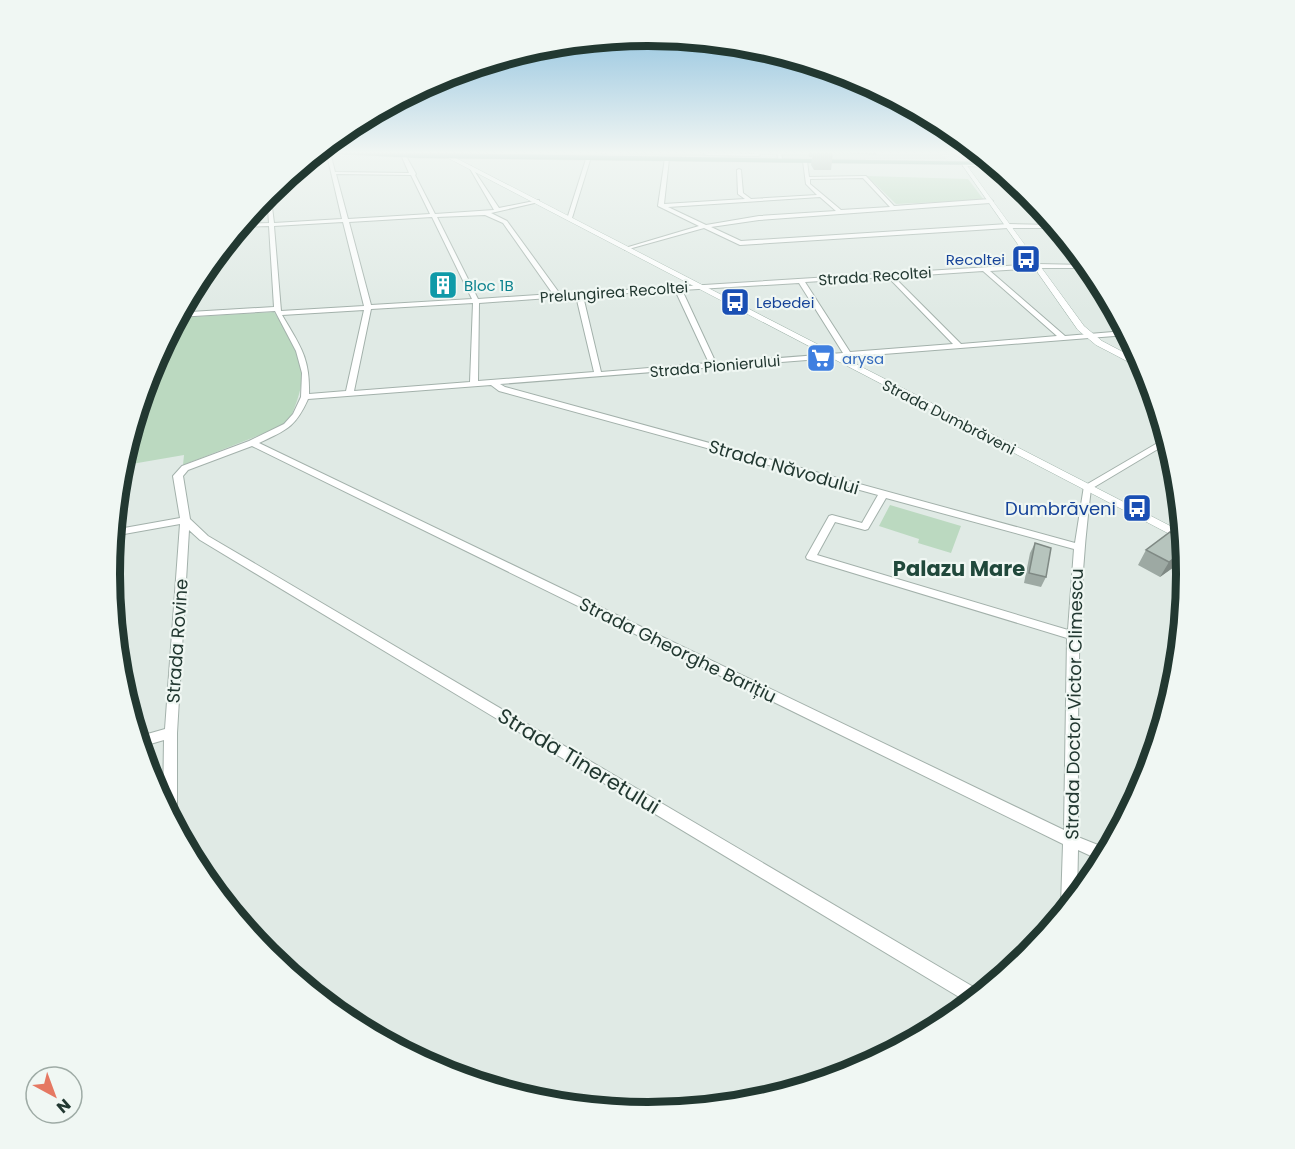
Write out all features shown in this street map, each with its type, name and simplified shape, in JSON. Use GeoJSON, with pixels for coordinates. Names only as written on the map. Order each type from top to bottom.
{"type":"FeatureCollection","features":[{"type":"Feature","properties":{"kind":"street"},"geometry":{"type":"LineString","coordinates":[[252,443],[287,426],[297,415],[305,397],[306,373],[300,351],[278,311],[270,205]]}},
{"type":"Feature","properties":{"kind":"street"},"geometry":{"type":"LineString","coordinates":[[341,205],[368,308],[349,394]]}},
{"type":"Feature","properties":{"kind":"street"},"geometry":{"type":"LineString","coordinates":[[429,205],[476,301],[474,384]]}},
{"type":"Feature","properties":{"kind":"street"},"geometry":{"type":"LineString","coordinates":[[494,205],[497,210]]}},
{"type":"Feature","properties":{"kind":"street"},"geometry":{"type":"LineString","coordinates":[[252,225],[486,213],[521,205]]}},
{"type":"Feature","properties":{"kind":"street","name":"Strada Dumbrăveni"},"geometry":{"type":"LineString","coordinates":[[544,205],[698,287],[1173,533]]}},
{"type":"Feature","properties":{"kind":"street"},"geometry":{"type":"LineString","coordinates":[[569,218],[573,205]]}},
{"type":"Feature","properties":{"kind":"street"},"geometry":{"type":"LineString","coordinates":[[662,206],[687,205]]}},
{"type":"Feature","properties":{"kind":"street"},"geometry":{"type":"LineString","coordinates":[[833,205],[839,211]]}},
{"type":"Feature","properties":{"kind":"street"},"geometry":{"type":"LineString","coordinates":[[627,249],[702,227],[759,218],[919,205]]}},
{"type":"Feature","properties":{"kind":"street"},"geometry":{"type":"LineString","coordinates":[[993,205],[1081,328],[1130,361]]}},
{"type":"Feature","properties":{"kind":"street"},"geometry":{"type":"LineString","coordinates":[[662,206],[702,227],[740,243],[1008,226],[1045,227]]}},
{"type":"Feature","properties":{"kind":"street"},"geometry":{"type":"LineString","coordinates":[[486,213],[505,222],[558,296]]}},
{"type":"Feature","properties":{"kind":"street","name":"Strada Recoltei"},"geometry":{"type":"LineString","coordinates":[[698,287],[1037,266],[1076,267]]}},
{"type":"Feature","properties":{"kind":"street"},"geometry":{"type":"LineString","coordinates":[[984,269],[1063,338]]}},
{"type":"Feature","properties":{"kind":"street"},"geometry":{"type":"LineString","coordinates":[[889,275],[959,346]]}},
{"type":"Feature","properties":{"kind":"street"},"geometry":{"type":"LineString","coordinates":[[800,280],[849,355]]}},
{"type":"Feature","properties":{"kind":"street","name":"Prelungirea Recoltei"},"geometry":{"type":"LineString","coordinates":[[188,315],[368,308],[698,287]]}},
{"type":"Feature","properties":{"kind":"street"},"geometry":{"type":"LineString","coordinates":[[678,289],[714,366]]}},
{"type":"Feature","properties":{"kind":"street"},"geometry":{"type":"LineString","coordinates":[[579,295],[598,375]]}},
{"type":"Feature","properties":{"kind":"street","name":"Strada Pionierului"},"geometry":{"type":"LineString","coordinates":[[305,397],[1117,334]]}},
{"type":"Feature","properties":{"kind":"street","name":"Strada Năvodului"},"geometry":{"type":"LineString","coordinates":[[492,383],[502,389],[1077,547]]}},
{"type":"Feature","properties":{"kind":"street","name":"Strada Rovine"},"geometry":{"type":"LineString","coordinates":[[170,800],[171,733],[186,520],[178,476],[185,468],[252,443]]}},
{"type":"Feature","properties":{"kind":"street","name":"Strada Gheorghe Barițiu"},"geometry":{"type":"LineString","coordinates":[[252,443],[1097,852]]}},
{"type":"Feature","properties":{"kind":"street"},"geometry":{"type":"LineString","coordinates":[[1086,488],[1159,445]]}},
{"type":"Feature","properties":{"kind":"street","name":"Strada Doctor Victor Climescu"},"geometry":{"type":"LineString","coordinates":[[1070,891],[1072,841],[1072,635],[1077,547],[1086,488]]}},
{"type":"Feature","properties":{"kind":"street"},"geometry":{"type":"LineString","coordinates":[[883,495],[866,527],[832,518],[811,557],[1072,635]]}},
{"type":"Feature","properties":{"kind":"street"},"geometry":{"type":"LineString","coordinates":[[122,531],[186,520]]}},
{"type":"Feature","properties":{"kind":"street","name":"Strada Tineretului"},"geometry":{"type":"LineString","coordinates":[[186,520],[204,538],[968,993]]}},
{"type":"Feature","properties":{"kind":"street"},"geometry":{"type":"LineString","coordinates":[[147,740],[171,733]]}},
{"type":"Feature","properties":{"kind":"green space"},"geometry":{"type":"Polygon","coordinates":[[[274,312],[293,342],[302,366],[300,390],[295,406],[288,424],[183,465],[184,455],[131,464],[137,438],[160,372],[186,317],[274,312]]]}},
{"type":"Feature","properties":{"kind":"green space"},"geometry":{"type":"Polygon","coordinates":[[[890,505],[961,526],[951,553],[918,543],[919,539],[879,526],[890,505]]]}},
{"type":"Feature","properties":{"kind":"building"},"geometry":{"type":"Polygon","coordinates":[[[1170,532],[1173,534],[1175,558],[1169,562],[1146,550],[1170,532]]]}},
{"type":"Feature","properties":{"kind":"building"},"geometry":{"type":"Polygon","coordinates":[[[1035,543],[1051,548],[1046,577],[1029,573],[1035,543]]]}},
{"type":"Feature","properties":{"kind":"place","name":"Recoltei"},"geometry":{"type":"Point","coordinates":[1026,259]}},
{"type":"Feature","properties":{"kind":"place","name":"Bloc 1B"},"geometry":{"type":"Point","coordinates":[443,285]}},
{"type":"Feature","properties":{"kind":"place","name":"Lebedei"},"geometry":{"type":"Point","coordinates":[735,302]}},
{"type":"Feature","properties":{"kind":"place","name":"arysa"},"geometry":{"type":"Point","coordinates":[821,358]}},
{"type":"Feature","properties":{"kind":"place","name":"Dumbrăveni"},"geometry":{"type":"Point","coordinates":[1137,508]}},
{"type":"Feature","properties":{"kind":"district","name":"Palazu Mare"},"geometry":{"type":"Point","coordinates":[959,568]}}]}
